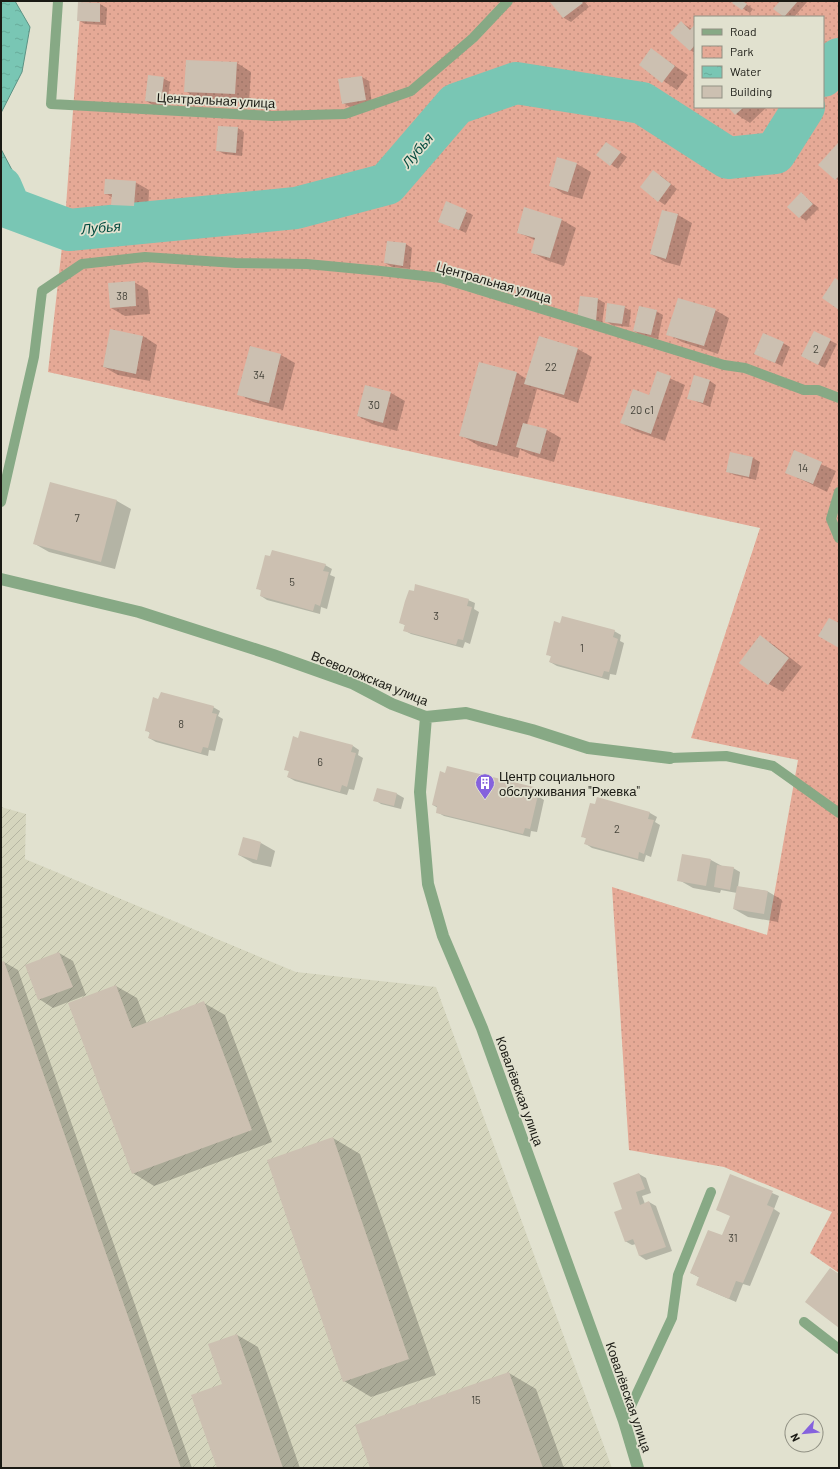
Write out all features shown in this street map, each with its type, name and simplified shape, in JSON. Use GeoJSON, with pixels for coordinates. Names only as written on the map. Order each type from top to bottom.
{"type":"FeatureCollection","features":[{"type":"Feature","properties":{"kind":"street","name":"Всеволожская улица"},"geometry":{"type":"LineString","coordinates":[[1,579],[147,614],[273,655],[352,684],[392,704],[426,716],[466,713],[532,730],[588,748],[670,758]]}},
{"type":"Feature","properties":{"kind":"street","name":"Ковалёвская улица"},"geometry":{"type":"LineString","coordinates":[[426,716],[420,792],[428,884],[443,936],[482,1028],[624,1421],[638,1468]]}},
{"type":"Feature","properties":{"kind":"lane","name":"Центральная улица"},"geometry":{"type":"LineString","coordinates":[[58,1],[51,104],[272,116],[344,114],[411,90],[473,38],[508,1]]}},
{"type":"Feature","properties":{"kind":"lane","name":"Центральная улица"},"geometry":{"type":"LineString","coordinates":[[1,502],[34,357],[42,291],[82,264],[146,257],[236,263],[307,264],[441,278],[724,364],[745,368],[804,390],[818,390],[839,398]]}},
{"type":"Feature","properties":{"kind":"lane"},"geometry":{"type":"LineString","coordinates":[[839,492],[831,519],[839,538]]}},
{"type":"Feature","properties":{"kind":"lane","name":"Всеволожская улица"},"geometry":{"type":"LineString","coordinates":[[670,758],[726,756],[773,766],[839,813]]}},
{"type":"Feature","properties":{"kind":"lane"},"geometry":{"type":"LineString","coordinates":[[624,1421],[672,1318],[678,1275],[711,1192]]}},
{"type":"Feature","properties":{"kind":"lane"},"geometry":{"type":"LineString","coordinates":[[804,1322],[839,1349]]}},
{"type":"Feature","properties":{"kind":"shaded area"},"geometry":{"type":"Polygon","coordinates":[[[1,807],[26,814],[25,859],[296,972],[436,987],[612,1468],[1,1468],[1,807]]]}},
{"type":"Feature","properties":{"kind":"green space"},"geometry":{"type":"Polygon","coordinates":[[[81,1],[839,1],[839,1273],[810,1253],[832,1212],[724,1167],[629,1150],[612,887],[767,935],[798,760],[691,738],[760,528],[48,372],[65,220],[81,1]]]}},
{"type":"Feature","properties":{"kind":"water"},"geometry":{"type":"Polygon","coordinates":[[[1,1],[15,1],[30,27],[22,72],[1,113],[1,1]]]}},
{"type":"Feature","properties":{"kind":"water"},"geometry":{"type":"Polygon","coordinates":[[[1,149],[23,191],[34,208],[75,216],[134,212],[138,233],[76,242],[31,233],[20,227],[1,200],[1,149]]]}},
{"type":"Feature","properties":{"kind":"building"},"geometry":{"type":"Polygon","coordinates":[[[581,1],[583,3],[563,18],[550,2],[581,1]]]}},
{"type":"Feature","properties":{"kind":"building"},"geometry":{"type":"Polygon","coordinates":[[[734,1],[742,1],[747,4],[742,10],[732,3],[734,1]]]}},
{"type":"Feature","properties":{"kind":"building"},"geometry":{"type":"Polygon","coordinates":[[[780,1],[798,1],[785,16],[773,9],[780,1]]]}},
{"type":"Feature","properties":{"kind":"building"},"geometry":{"type":"Polygon","coordinates":[[[78,2],[100,3],[100,22],[77,21],[78,2]]]}},
{"type":"Feature","properties":{"kind":"building"},"geometry":{"type":"Polygon","coordinates":[[[681,21],[690,30],[694,25],[694,46],[690,51],[670,33],[681,21]]]}},
{"type":"Feature","properties":{"kind":"building"},"geometry":{"type":"Polygon","coordinates":[[[651,48],[675,66],[662,83],[639,65],[651,48]]]}},
{"type":"Feature","properties":{"kind":"building"},"geometry":{"type":"Polygon","coordinates":[[[186,60],[237,62],[235,94],[184,92],[186,60]]]}},
{"type":"Feature","properties":{"kind":"building"},"geometry":{"type":"Polygon","coordinates":[[[148,75],[164,77],[161,103],[145,101],[148,75]]]}},
{"type":"Feature","properties":{"kind":"building"},"geometry":{"type":"Polygon","coordinates":[[[362,76],[366,100],[342,104],[338,79],[362,76]]]}},
{"type":"Feature","properties":{"kind":"building"},"geometry":{"type":"Polygon","coordinates":[[[729,108],[743,108],[735,115],[729,108]]]}},
{"type":"Feature","properties":{"kind":"building"},"geometry":{"type":"Polygon","coordinates":[[[218,126],[238,127],[236,153],[216,151],[218,126]]]}},
{"type":"Feature","properties":{"kind":"building"},"geometry":{"type":"Polygon","coordinates":[[[606,142],[621,152],[610,166],[596,155],[606,142]]]}},
{"type":"Feature","properties":{"kind":"building"},"geometry":{"type":"Polygon","coordinates":[[[838,143],[839,176],[835,180],[818,165],[838,143]]]}},
{"type":"Feature","properties":{"kind":"building"},"geometry":{"type":"Polygon","coordinates":[[[557,157],[577,163],[568,192],[549,186],[557,157]]]}},
{"type":"Feature","properties":{"kind":"building"},"geometry":{"type":"Polygon","coordinates":[[[653,170],[671,184],[658,202],[640,187],[653,170]]]}},
{"type":"Feature","properties":{"kind":"building"},"geometry":{"type":"Polygon","coordinates":[[[105,179],[136,181],[134,206],[111,205],[112,194],[104,194],[105,179]]]}},
{"type":"Feature","properties":{"kind":"building"},"geometry":{"type":"Polygon","coordinates":[[[801,192],[813,204],[799,218],[787,207],[801,192]]]}},
{"type":"Feature","properties":{"kind":"building"},"geometry":{"type":"Polygon","coordinates":[[[446,201],[467,210],[459,230],[438,222],[446,201]]]}},
{"type":"Feature","properties":{"kind":"building"},"geometry":{"type":"Polygon","coordinates":[[[524,207],[562,219],[550,258],[531,253],[535,238],[517,233],[524,207]]]}},
{"type":"Feature","properties":{"kind":"building"},"geometry":{"type":"Polygon","coordinates":[[[662,210],[678,214],[666,259],[650,254],[662,210]]]}},
{"type":"Feature","properties":{"kind":"building"},"geometry":{"type":"Polygon","coordinates":[[[387,241],[406,243],[403,266],[384,263],[387,241]]]}},
{"type":"Feature","properties":{"kind":"building"},"geometry":{"type":"Polygon","coordinates":[[[835,278],[839,281],[839,310],[822,298],[835,278]]]}},
{"type":"Feature","properties":{"kind":"building"},"geometry":{"type":"Polygon","coordinates":[[[135,281],[136,306],[110,308],[108,283],[135,281]]]}},
{"type":"Feature","properties":{"kind":"building"},"geometry":{"type":"Polygon","coordinates":[[[580,296],[598,298],[596,321],[577,318],[580,296]]]}},
{"type":"Feature","properties":{"kind":"building"},"geometry":{"type":"Polygon","coordinates":[[[678,298],[716,309],[704,346],[666,335],[678,298]]]}},
{"type":"Feature","properties":{"kind":"building"},"geometry":{"type":"Polygon","coordinates":[[[607,303],[625,306],[622,324],[605,322],[607,303]]]}},
{"type":"Feature","properties":{"kind":"building"},"geometry":{"type":"Polygon","coordinates":[[[639,306],[657,310],[651,335],[633,331],[639,306]]]}},
{"type":"Feature","properties":{"kind":"building"},"geometry":{"type":"Polygon","coordinates":[[[110,329],[143,336],[136,374],[103,367],[110,329]]]}},
{"type":"Feature","properties":{"kind":"building"},"geometry":{"type":"Polygon","coordinates":[[[814,331],[831,339],[818,365],[801,356],[814,331]]]}},
{"type":"Feature","properties":{"kind":"building"},"geometry":{"type":"Polygon","coordinates":[[[763,333],[784,342],[775,363],[754,354],[763,333]]]}},
{"type":"Feature","properties":{"kind":"building"},"geometry":{"type":"Polygon","coordinates":[[[539,336],[578,348],[564,395],[524,384],[539,336]]]}},
{"type":"Feature","properties":{"kind":"building"},"geometry":{"type":"Polygon","coordinates":[[[250,346],[281,354],[269,403],[237,395],[250,346]]]}},
{"type":"Feature","properties":{"kind":"building"},"geometry":{"type":"Polygon","coordinates":[[[479,362],[517,372],[497,446],[459,436],[479,362]]]}},
{"type":"Feature","properties":{"kind":"building"},"geometry":{"type":"Polygon","coordinates":[[[657,371],[671,376],[651,434],[620,423],[633,389],[649,395],[657,371]]]}},
{"type":"Feature","properties":{"kind":"building"},"geometry":{"type":"Polygon","coordinates":[[[694,375],[710,380],[703,403],[687,399],[694,375]]]}},
{"type":"Feature","properties":{"kind":"building"},"geometry":{"type":"Polygon","coordinates":[[[365,385],[391,392],[383,423],[357,416],[365,385]]]}},
{"type":"Feature","properties":{"kind":"building"},"geometry":{"type":"Polygon","coordinates":[[[523,423],[547,429],[540,454],[516,447],[523,423]]]}},
{"type":"Feature","properties":{"kind":"building"},"geometry":{"type":"Polygon","coordinates":[[[794,450],[822,462],[813,484],[785,473],[794,450]]]}},
{"type":"Feature","properties":{"kind":"building"},"geometry":{"type":"Polygon","coordinates":[[[730,452],[753,457],[749,477],[726,472],[730,452]]]}},
{"type":"Feature","properties":{"kind":"building"},"geometry":{"type":"Polygon","coordinates":[[[50,482],[117,500],[101,562],[33,544],[50,482]]]}},
{"type":"Feature","properties":{"kind":"building"},"geometry":{"type":"Polygon","coordinates":[[[272,550],[326,564],[323,571],[329,572],[320,606],[315,604],[313,611],[260,596],[261,590],[256,589],[265,555],[270,556],[272,550]]]}},
{"type":"Feature","properties":{"kind":"building"},"geometry":{"type":"Polygon","coordinates":[[[415,584],[469,599],[467,606],[472,607],[463,640],[458,639],[456,645],[403,631],[405,625],[399,623],[409,590],[414,591],[415,584]]]}},
{"type":"Feature","properties":{"kind":"building"},"geometry":{"type":"Polygon","coordinates":[[[562,616],[615,630],[613,637],[618,639],[609,672],[604,671],[602,677],[549,662],[551,656],[546,655],[554,621],[560,623],[562,616]]]}},
{"type":"Feature","properties":{"kind":"building"},"geometry":{"type":"Polygon","coordinates":[[[829,618],[839,623],[839,648],[818,636],[829,618]]]}},
{"type":"Feature","properties":{"kind":"building"},"geometry":{"type":"Polygon","coordinates":[[[760,635],[789,658],[768,685],[739,663],[760,635]]]}},
{"type":"Feature","properties":{"kind":"building"},"geometry":{"type":"Polygon","coordinates":[[[161,692],[214,706],[212,713],[217,714],[208,748],[203,747],[201,753],[148,738],[150,732],[145,731],[153,697],[158,699],[161,692]]]}},
{"type":"Feature","properties":{"kind":"building"},"geometry":{"type":"Polygon","coordinates":[[[300,731],[353,745],[351,752],[356,753],[347,787],[342,785],[340,792],[287,777],[289,771],[284,770],[293,736],[298,738],[300,731]]]}},
{"type":"Feature","properties":{"kind":"building","name":"Центр социального обслуживания \"Ржевка\""},"geometry":{"type":"Polygon","coordinates":[[[447,766],[534,787],[532,794],[538,795],[530,829],[525,828],[523,834],[436,813],[437,806],[432,805],[440,771],[445,773],[447,766]]]}},
{"type":"Feature","properties":{"kind":"building"},"geometry":{"type":"Polygon","coordinates":[[[377,788],[397,793],[394,806],[373,801],[377,788]]]}},
{"type":"Feature","properties":{"kind":"building"},"geometry":{"type":"Polygon","coordinates":[[[597,797],[650,812],[648,819],[654,820],[644,854],[639,852],[638,859],[584,844],[586,838],[581,837],[590,803],[595,804],[597,797]]]}},
{"type":"Feature","properties":{"kind":"building"},"geometry":{"type":"Polygon","coordinates":[[[243,837],[261,842],[257,860],[238,855],[243,837]]]}},
{"type":"Feature","properties":{"kind":"building"},"geometry":{"type":"Polygon","coordinates":[[[682,854],[711,859],[706,886],[677,881],[682,854]]]}},
{"type":"Feature","properties":{"kind":"building"},"geometry":{"type":"Polygon","coordinates":[[[717,865],[734,867],[730,890],[714,887],[717,865]]]}},
{"type":"Feature","properties":{"kind":"building"},"geometry":{"type":"Polygon","coordinates":[[[737,886],[768,891],[764,914],[733,909],[737,886]]]}},
{"type":"Feature","properties":{"kind":"building"},"geometry":{"type":"Polygon","coordinates":[[[59,952],[73,987],[38,1000],[25,965],[59,952]]]}},
{"type":"Feature","properties":{"kind":"building"},"geometry":{"type":"Polygon","coordinates":[[[4,961],[181,1468],[1,1468],[1,962],[4,961]]]}},
{"type":"Feature","properties":{"kind":"building"},"geometry":{"type":"Polygon","coordinates":[[[116,985],[132,1028],[204,1001],[252,1130],[132,1174],[68,1003],[116,985]]]}},
{"type":"Feature","properties":{"kind":"building"},"geometry":{"type":"Polygon","coordinates":[[[333,1137],[409,1359],[343,1382],[267,1160],[333,1137]]]}},
{"type":"Feature","properties":{"kind":"building"},"geometry":{"type":"Polygon","coordinates":[[[639,1173],[645,1189],[636,1192],[640,1205],[649,1201],[666,1247],[639,1256],[633,1239],[625,1242],[614,1212],[622,1209],[613,1183],[639,1173]]]}},
{"type":"Feature","properties":{"kind":"building"},"geometry":{"type":"Polygon","coordinates":[[[730,1174],[773,1191],[767,1205],[774,1208],[743,1283],[736,1281],[729,1299],[696,1285],[699,1277],[690,1273],[708,1230],[722,1235],[730,1216],[716,1210],[730,1174]]]}},
{"type":"Feature","properties":{"kind":"building"},"geometry":{"type":"Polygon","coordinates":[[[830,1268],[839,1274],[839,1328],[805,1302],[830,1268]]]}},
{"type":"Feature","properties":{"kind":"building"},"geometry":{"type":"Polygon","coordinates":[[[237,1334],[283,1468],[217,1468],[191,1395],[222,1384],[208,1344],[237,1334]]]}},
{"type":"Feature","properties":{"kind":"building"},"geometry":{"type":"Polygon","coordinates":[[[509,1372],[543,1468],[370,1468],[355,1425],[509,1372]]]}},
{"type":"Feature","properties":{"kind":"waterway","name":"Лубья"},"geometry":{"type":"LineString","coordinates":[[824,74],[831,64],[839,59]]}},
{"type":"Feature","properties":{"kind":"waterway","name":"Лубья"},"geometry":{"type":"LineString","coordinates":[[1,187],[10,208],[69,230],[296,208],[387,184],[456,104],[516,83],[642,103],[728,158],[775,153],[803,108]]}},
{"type":"Feature","properties":{"kind":"place","name":"Центр социального обслуживания \"Ржевка\""},"geometry":{"type":"Point","coordinates":[485,800]}}]}
